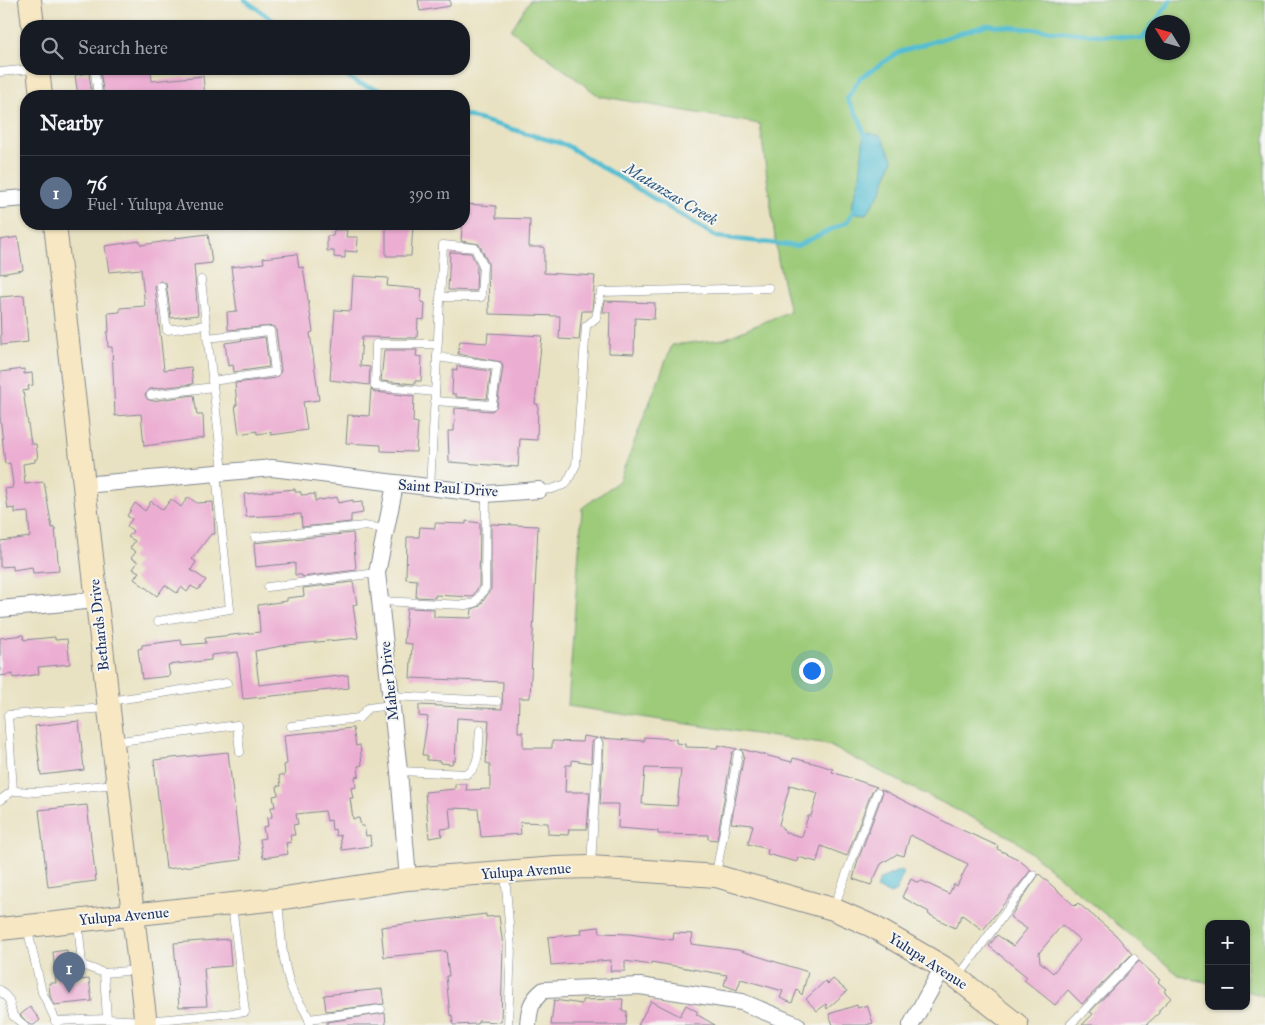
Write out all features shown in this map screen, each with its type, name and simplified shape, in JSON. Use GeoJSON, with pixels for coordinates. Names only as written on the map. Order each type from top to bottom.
{"type":"FeatureCollection","features":[{"type":"Feature","properties":{"kind":"street"},"geometry":{"type":"LineString","coordinates":[[30,0],[32,20]]}},
{"type":"Feature","properties":{"kind":"street"},"geometry":{"type":"LineString","coordinates":[[39,75],[40,90]]}},
{"type":"Feature","properties":{"kind":"street"},"geometry":{"type":"LineString","coordinates":[[0,200],[20,198]]}},
{"type":"Feature","properties":{"kind":"street","name":"Bethards Drive"},"geometry":{"type":"LineString","coordinates":[[56,230],[112,743],[135,916],[146,1023]]}},
{"type":"Feature","properties":{"kind":"street","name":"Saint Paul Drive"},"geometry":{"type":"LineString","coordinates":[[84,485],[272,468],[396,485],[486,494],[539,490]]}},
{"type":"Feature","properties":{"kind":"street","name":"Maher Drive"},"geometry":{"type":"LineString","coordinates":[[396,485],[388,529],[376,573],[399,771],[408,879]]}},
{"type":"Feature","properties":{"kind":"street"},"geometry":{"type":"LineString","coordinates":[[0,609],[96,600]]}},
{"type":"Feature","properties":{"kind":"street","name":"Yulupa Avenue"},"geometry":{"type":"LineString","coordinates":[[0,929],[135,916],[278,899],[408,879],[591,867],[716,876],[833,909],[872,926],[950,972],[1017,1025]]}},
{"type":"Feature","properties":{"kind":"street"},"geometry":{"type":"LineString","coordinates":[[912,1025],[950,972]]}},
{"type":"Feature","properties":{"kind":"street"},"geometry":{"type":"LineString","coordinates":[[528,1025],[530,1008],[535,997],[544,990],[640,986],[742,1002],[797,1025]]}},
{"type":"Feature","properties":{"kind":"lane"},"geometry":{"type":"LineString","coordinates":[[0,72],[20,70]]}},
{"type":"Feature","properties":{"kind":"lane"},"geometry":{"type":"LineString","coordinates":[[95,75],[97,90]]}},
{"type":"Feature","properties":{"kind":"lane"},"geometry":{"type":"LineString","coordinates":[[430,488],[442,245],[475,248],[483,265],[480,297],[440,297]]}},
{"type":"Feature","properties":{"kind":"lane"},"geometry":{"type":"LineString","coordinates":[[158,621],[230,609],[213,384],[201,280]]}},
{"type":"Feature","properties":{"kind":"lane"},"geometry":{"type":"LineString","coordinates":[[161,286],[167,330],[206,325]]}},
{"type":"Feature","properties":{"kind":"lane","name":"Saint Paul Drive"},"geometry":{"type":"LineString","coordinates":[[539,490],[552,489],[566,484],[576,465],[586,326],[596,318],[601,292],[769,288]]}},
{"type":"Feature","properties":{"kind":"lane"},"geometry":{"type":"LineString","coordinates":[[151,395],[275,372],[270,331],[207,338]]}},
{"type":"Feature","properties":{"kind":"lane"},"geometry":{"type":"LineString","coordinates":[[435,392],[375,386],[376,344],[437,344]]}},
{"type":"Feature","properties":{"kind":"lane"},"geometry":{"type":"LineString","coordinates":[[435,401],[492,405],[497,366],[437,357]]}},
{"type":"Feature","properties":{"kind":"lane"},"geometry":{"type":"LineString","coordinates":[[380,601],[466,605],[478,599],[485,588],[486,494]]}},
{"type":"Feature","properties":{"kind":"lane"},"geometry":{"type":"LineString","coordinates":[[255,536],[364,526],[388,529]]}},
{"type":"Feature","properties":{"kind":"lane"},"geometry":{"type":"LineString","coordinates":[[268,588],[376,573]]}},
{"type":"Feature","properties":{"kind":"lane"},"geometry":{"type":"LineString","coordinates":[[12,791],[8,715],[108,705],[227,683]]}},
{"type":"Feature","properties":{"kind":"lane"},"geometry":{"type":"LineString","coordinates":[[291,726],[359,718],[368,708],[390,701],[497,701]]}},
{"type":"Feature","properties":{"kind":"lane"},"geometry":{"type":"LineString","coordinates":[[112,743],[237,725],[240,752]]}},
{"type":"Feature","properties":{"kind":"lane"},"geometry":{"type":"LineString","coordinates":[[399,771],[467,774],[473,770],[476,764],[480,730]]}},
{"type":"Feature","properties":{"kind":"lane"},"geometry":{"type":"LineString","coordinates":[[591,867],[598,743]]}},
{"type":"Feature","properties":{"kind":"lane"},"geometry":{"type":"LineString","coordinates":[[716,876],[738,754]]}},
{"type":"Feature","properties":{"kind":"lane"},"geometry":{"type":"LineString","coordinates":[[0,800],[12,791],[36,792],[117,784]]}},
{"type":"Feature","properties":{"kind":"lane"},"geometry":{"type":"LineString","coordinates":[[833,909],[877,793]]}},
{"type":"Feature","properties":{"kind":"lane"},"geometry":{"type":"LineString","coordinates":[[505,872],[511,948],[508,1025]]}},
{"type":"Feature","properties":{"kind":"lane"},"geometry":{"type":"LineString","coordinates":[[950,972],[1033,875]]}},
{"type":"Feature","properties":{"kind":"lane"},"geometry":{"type":"LineString","coordinates":[[278,899],[280,947],[291,988],[310,1022],[381,1009]]}},
{"type":"Feature","properties":{"kind":"lane"},"geometry":{"type":"LineString","coordinates":[[27,926],[42,992],[57,1023],[107,1019],[146,1023],[245,1012],[231,904]]}},
{"type":"Feature","properties":{"kind":"lane"},"geometry":{"type":"LineString","coordinates":[[78,920],[82,965],[104,973],[140,970]]}},
{"type":"Feature","properties":{"kind":"lane"},"geometry":{"type":"LineString","coordinates":[[1070,1025],[1134,959]]}},
{"type":"Feature","properties":{"kind":"lane"},"geometry":{"type":"LineString","coordinates":[[104,973],[107,1019]]}},
{"type":"Feature","properties":{"kind":"lane"},"geometry":{"type":"LineString","coordinates":[[0,990],[9,1000],[14,1016],[24,1025]]}},
{"type":"Feature","properties":{"kind":"green space"},"geometry":{"type":"Polygon","coordinates":[[[530,0],[1265,0],[1265,996],[1250,992],[1250,920],[1205,920],[1205,982],[1180,976],[1014,839],[828,745],[568,706],[582,508],[619,481],[672,345],[724,339],[790,311],[778,260],[760,124],[599,96],[511,30],[530,0]]]}},
{"type":"Feature","properties":{"kind":"water"},"geometry":{"type":"Polygon","coordinates":[[[864,132],[881,136],[893,159],[881,192],[866,214],[852,213],[853,201],[860,176],[864,132]]]}},
{"type":"Feature","properties":{"kind":"water"},"geometry":{"type":"Polygon","coordinates":[[[901,870],[903,874],[896,891],[891,894],[876,888],[880,879],[901,870]]]}},
{"type":"Feature","properties":{"kind":"building"},"geometry":{"type":"Polygon","coordinates":[[[418,0],[450,0],[450,6],[420,11],[418,0]]]}},
{"type":"Feature","properties":{"kind":"building"},"geometry":{"type":"Polygon","coordinates":[[[75,75],[89,75],[91,90],[77,90],[75,75]]]}},
{"type":"Feature","properties":{"kind":"building"},"geometry":{"type":"Polygon","coordinates":[[[101,75],[151,75],[152,81],[203,76],[204,90],[103,90],[101,75]]]}},
{"type":"Feature","properties":{"kind":"building"},"geometry":{"type":"Polygon","coordinates":[[[470,204],[496,206],[496,218],[530,219],[529,247],[544,247],[544,273],[595,276],[592,311],[582,311],[579,340],[559,339],[560,316],[489,314],[488,263],[479,244],[461,241],[462,230],[470,230],[470,204]]]}},
{"type":"Feature","properties":{"kind":"building"},"geometry":{"type":"Polygon","coordinates":[[[334,230],[347,230],[346,237],[358,237],[357,252],[345,251],[345,258],[334,257],[334,251],[327,251],[327,236],[333,236],[334,230]]]}},
{"type":"Feature","properties":{"kind":"building"},"geometry":{"type":"Polygon","coordinates":[[[386,230],[413,230],[411,256],[386,256],[386,230]]]}},
{"type":"Feature","properties":{"kind":"building"},"geometry":{"type":"Polygon","coordinates":[[[208,234],[212,263],[194,265],[198,315],[171,318],[166,283],[160,281],[155,286],[164,370],[191,367],[193,384],[150,389],[145,395],[147,399],[152,401],[194,395],[197,415],[203,415],[204,438],[144,446],[141,414],[115,416],[112,347],[108,347],[107,332],[109,332],[108,313],[120,312],[120,308],[145,306],[141,269],[109,272],[105,246],[140,241],[141,245],[208,234]]]}},
{"type":"Feature","properties":{"kind":"building"},"geometry":{"type":"Polygon","coordinates":[[[18,237],[23,270],[0,274],[0,240],[18,237]]]}},
{"type":"Feature","properties":{"kind":"building"},"geometry":{"type":"Polygon","coordinates":[[[450,252],[471,253],[477,266],[476,291],[448,290],[450,252]]]}},
{"type":"Feature","properties":{"kind":"building"},"geometry":{"type":"Polygon","coordinates":[[[297,254],[299,268],[303,267],[313,332],[310,333],[319,400],[303,402],[307,430],[271,435],[271,432],[257,434],[257,431],[239,434],[235,405],[237,405],[235,383],[276,378],[281,371],[276,330],[273,326],[228,330],[227,312],[237,311],[231,267],[264,263],[263,258],[297,254]]]}},
{"type":"Feature","properties":{"kind":"building"},"geometry":{"type":"Polygon","coordinates":[[[353,276],[388,278],[387,286],[422,289],[421,302],[425,303],[424,320],[418,319],[417,338],[362,337],[360,366],[370,367],[369,385],[330,380],[335,310],[351,311],[353,276]]]}},
{"type":"Feature","properties":{"kind":"building"},"geometry":{"type":"Polygon","coordinates":[[[24,295],[28,342],[1,345],[0,297],[24,295]]]}},
{"type":"Feature","properties":{"kind":"building"},"geometry":{"type":"Polygon","coordinates":[[[605,301],[655,303],[654,319],[635,318],[634,354],[609,353],[610,312],[603,312],[605,301]]]}},
{"type":"Feature","properties":{"kind":"building"},"geometry":{"type":"Polygon","coordinates":[[[488,333],[542,336],[535,404],[538,404],[537,440],[520,439],[518,467],[449,462],[448,431],[454,431],[455,408],[492,411],[497,406],[503,367],[501,362],[458,354],[460,341],[487,343],[488,333]]]}},
{"type":"Feature","properties":{"kind":"building"},"geometry":{"type":"Polygon","coordinates":[[[265,337],[269,367],[234,372],[233,365],[228,366],[225,343],[265,337]]]}},
{"type":"Feature","properties":{"kind":"building"},"geometry":{"type":"Polygon","coordinates":[[[384,350],[417,350],[416,356],[422,357],[421,381],[415,381],[415,384],[381,381],[384,350]]]}},
{"type":"Feature","properties":{"kind":"building"},"geometry":{"type":"Polygon","coordinates":[[[457,366],[491,371],[487,399],[456,397],[456,394],[452,394],[453,369],[457,370],[457,366]]]}},
{"type":"Feature","properties":{"kind":"building"},"geometry":{"type":"Polygon","coordinates":[[[24,369],[24,374],[32,373],[33,385],[28,386],[29,390],[23,391],[31,444],[36,444],[38,459],[35,459],[35,462],[23,464],[25,484],[44,482],[52,528],[55,528],[59,571],[33,573],[32,567],[13,570],[13,566],[0,567],[0,541],[30,537],[28,512],[15,513],[15,508],[8,509],[5,489],[12,488],[13,484],[10,463],[5,464],[0,415],[0,372],[24,369]]]}},
{"type":"Feature","properties":{"kind":"building"},"geometry":{"type":"Polygon","coordinates":[[[371,389],[374,392],[414,396],[413,422],[418,423],[416,452],[381,451],[381,445],[346,443],[348,415],[369,416],[371,389]]]}},
{"type":"Feature","properties":{"kind":"building"},"geometry":{"type":"Polygon","coordinates":[[[295,489],[295,492],[301,492],[301,495],[315,494],[315,501],[337,497],[338,503],[353,500],[353,503],[362,502],[363,513],[351,515],[351,522],[302,527],[301,514],[246,517],[244,494],[295,489]]]}},
{"type":"Feature","properties":{"kind":"building"},"geometry":{"type":"Polygon","coordinates":[[[188,497],[197,503],[213,502],[215,534],[211,534],[192,559],[196,562],[191,570],[206,580],[198,590],[191,586],[187,592],[181,587],[177,593],[165,585],[157,596],[134,579],[139,572],[133,569],[138,562],[131,558],[136,552],[130,548],[135,541],[128,537],[133,531],[127,526],[132,519],[127,516],[135,503],[145,511],[151,501],[163,510],[171,499],[181,507],[188,497]]]}},
{"type":"Feature","properties":{"kind":"building"},"geometry":{"type":"Polygon","coordinates":[[[466,521],[480,523],[479,586],[472,597],[435,595],[435,598],[416,597],[417,580],[406,579],[407,537],[419,537],[420,527],[435,528],[435,523],[466,524],[466,521]]]}},
{"type":"Feature","properties":{"kind":"building"},"geometry":{"type":"Polygon","coordinates":[[[491,524],[538,526],[530,698],[519,698],[518,732],[523,732],[523,748],[552,748],[552,741],[582,742],[583,736],[597,738],[592,742],[591,763],[572,760],[572,765],[566,765],[565,792],[590,792],[587,829],[569,829],[568,835],[548,834],[548,823],[520,822],[521,834],[481,837],[478,809],[449,808],[451,828],[441,829],[442,836],[429,838],[425,792],[455,789],[455,784],[467,784],[466,790],[490,789],[490,764],[486,763],[489,720],[457,718],[455,761],[453,760],[452,764],[440,763],[440,761],[427,760],[427,755],[422,755],[428,717],[419,716],[419,705],[502,709],[503,682],[410,678],[412,644],[404,643],[407,608],[434,609],[434,617],[471,618],[472,609],[480,606],[491,589],[491,524]]]}},
{"type":"Feature","properties":{"kind":"building"},"geometry":{"type":"Polygon","coordinates":[[[353,533],[356,570],[302,577],[302,575],[295,575],[295,563],[256,567],[254,543],[353,533]]]}},
{"type":"Feature","properties":{"kind":"building"},"geometry":{"type":"Polygon","coordinates":[[[353,582],[357,604],[353,605],[358,638],[287,645],[255,651],[259,685],[348,675],[349,688],[243,699],[238,652],[211,655],[211,660],[168,665],[170,676],[142,679],[138,649],[142,648],[142,645],[181,640],[182,645],[206,643],[205,638],[260,632],[258,605],[287,601],[287,598],[304,596],[303,588],[353,582]]]}},
{"type":"Feature","properties":{"kind":"building"},"geometry":{"type":"Polygon","coordinates":[[[23,635],[24,640],[55,637],[55,640],[67,639],[70,664],[38,667],[39,674],[34,675],[13,678],[13,674],[0,676],[0,638],[23,635]]]}},
{"type":"Feature","properties":{"kind":"building"},"geometry":{"type":"Polygon","coordinates":[[[79,721],[84,770],[41,775],[35,726],[79,721]]]}},
{"type":"Feature","properties":{"kind":"building"},"geometry":{"type":"Polygon","coordinates":[[[353,728],[356,746],[360,745],[362,765],[358,766],[359,776],[355,777],[356,787],[351,788],[353,798],[350,798],[353,819],[359,818],[361,826],[364,826],[366,836],[370,835],[371,846],[342,850],[340,835],[336,836],[335,829],[332,830],[331,820],[327,821],[325,811],[296,814],[298,824],[293,825],[295,835],[290,835],[291,842],[286,843],[288,854],[263,858],[260,839],[265,838],[263,827],[268,826],[267,818],[272,817],[271,807],[275,807],[273,796],[278,795],[277,786],[281,786],[279,775],[285,775],[284,765],[287,764],[284,735],[353,728]]]}},
{"type":"Feature","properties":{"kind":"building"},"geometry":{"type":"Polygon","coordinates":[[[644,737],[676,739],[676,743],[685,744],[685,747],[717,748],[718,745],[737,749],[732,753],[717,840],[708,839],[708,835],[658,834],[658,831],[618,828],[619,804],[600,804],[604,743],[600,738],[644,741],[644,737]],[[645,768],[642,804],[677,806],[681,769],[645,768]]]}},
{"type":"Feature","properties":{"kind":"building"},"geometry":{"type":"Polygon","coordinates":[[[741,749],[792,762],[793,758],[833,769],[832,772],[877,787],[872,791],[847,856],[821,846],[817,862],[798,857],[797,862],[767,854],[768,849],[748,844],[753,825],[731,823],[744,755],[741,749]],[[790,785],[779,824],[785,832],[802,837],[808,816],[811,816],[818,793],[790,785]]]}},
{"type":"Feature","properties":{"kind":"building"},"geometry":{"type":"Polygon","coordinates":[[[228,752],[241,860],[166,869],[154,760],[228,752]]]}},
{"type":"Feature","properties":{"kind":"building"},"geometry":{"type":"Polygon","coordinates":[[[881,789],[953,826],[998,846],[997,849],[1018,859],[1031,870],[983,930],[962,915],[955,928],[928,914],[929,912],[902,897],[911,879],[916,882],[922,881],[949,894],[954,884],[957,886],[968,864],[910,835],[904,856],[897,854],[881,864],[871,885],[853,879],[882,795],[881,789]]]}},
{"type":"Feature","properties":{"kind":"building"},"geometry":{"type":"Polygon","coordinates":[[[87,805],[96,881],[48,887],[39,810],[87,805]]]}},
{"type":"Feature","properties":{"kind":"building"},"geometry":{"type":"Polygon","coordinates":[[[1039,874],[1075,906],[1078,903],[1116,935],[1132,954],[1082,1004],[1068,990],[1055,1005],[1024,980],[1027,977],[989,946],[997,935],[1013,946],[1027,929],[1010,917],[1039,874]],[[1062,925],[1039,953],[1040,962],[1053,973],[1080,940],[1062,925]]]}},
{"type":"Feature","properties":{"kind":"building"},"geometry":{"type":"Polygon","coordinates":[[[486,914],[486,917],[499,916],[503,946],[501,1022],[478,1021],[478,1024],[453,1025],[452,1015],[450,1016],[446,976],[449,976],[446,951],[384,957],[381,927],[486,914]]]}},
{"type":"Feature","properties":{"kind":"building"},"geometry":{"type":"Polygon","coordinates":[[[599,927],[600,933],[629,934],[673,940],[674,933],[693,934],[691,944],[738,950],[808,972],[802,995],[797,990],[792,1003],[780,998],[783,991],[741,979],[737,990],[724,985],[727,975],[651,962],[651,965],[625,961],[625,971],[610,971],[611,960],[551,965],[548,937],[582,934],[581,929],[599,927]]]}},
{"type":"Feature","properties":{"kind":"building"},"geometry":{"type":"Polygon","coordinates":[[[229,939],[231,966],[204,968],[207,1006],[179,1007],[174,943],[229,939]]]}},
{"type":"Feature","properties":{"kind":"building"},"geometry":{"type":"Polygon","coordinates":[[[67,950],[70,981],[89,979],[92,1001],[54,1005],[50,996],[49,983],[56,983],[53,952],[67,950]]]}},
{"type":"Feature","properties":{"kind":"building"},"geometry":{"type":"Polygon","coordinates":[[[1139,961],[1160,980],[1158,982],[1166,989],[1164,991],[1171,998],[1159,1010],[1159,1013],[1146,1025],[1082,1025],[1093,1014],[1090,1012],[1139,961]]]}},
{"type":"Feature","properties":{"kind":"building"},"geometry":{"type":"Polygon","coordinates":[[[833,979],[847,991],[827,1009],[826,1004],[817,1011],[806,999],[825,981],[828,984],[833,979]]]}},
{"type":"Feature","properties":{"kind":"building"},"geometry":{"type":"Polygon","coordinates":[[[382,989],[384,1004],[326,1011],[324,995],[382,989]]]}},
{"type":"Feature","properties":{"kind":"building"},"geometry":{"type":"Polygon","coordinates":[[[623,999],[622,1011],[627,1011],[626,1025],[551,1025],[554,1000],[582,1004],[582,1000],[623,999]]]}},
{"type":"Feature","properties":{"kind":"building"},"geometry":{"type":"Polygon","coordinates":[[[651,1001],[680,1016],[686,1005],[698,1012],[696,1014],[715,1025],[638,1025],[651,1001]]]}},
{"type":"Feature","properties":{"kind":"building"},"geometry":{"type":"Polygon","coordinates":[[[857,1005],[858,1008],[867,1005],[873,1023],[866,1025],[833,1025],[829,1014],[857,1005]]]}},
{"type":"Feature","properties":{"kind":"building"},"geometry":{"type":"Polygon","coordinates":[[[30,1007],[40,1020],[34,1025],[30,1025],[20,1015],[30,1007]]]}},
{"type":"Feature","properties":{"kind":"building"},"geometry":{"type":"Polygon","coordinates":[[[385,1013],[386,1025],[327,1025],[327,1022],[385,1013]]]}},
{"type":"Feature","properties":{"kind":"waterway","name":"Matanzas Creek"},"geometry":{"type":"LineString","coordinates":[[245,0],[273,20]]}},
{"type":"Feature","properties":{"kind":"waterway","name":"Matanzas Creek"},"geometry":{"type":"LineString","coordinates":[[1160,15],[1171,0]]}},
{"type":"Feature","properties":{"kind":"waterway","name":"Matanzas Creek"},"geometry":{"type":"LineString","coordinates":[[865,136],[860,120],[847,99],[860,78],[899,52],[987,25],[1142,39],[1145,35]]}},
{"type":"Feature","properties":{"kind":"waterway","name":"Matanzas Creek"},"geometry":{"type":"LineString","coordinates":[[346,75],[357,83],[381,90]]}},
{"type":"Feature","properties":{"kind":"waterway","name":"Matanzas Creek"},"geometry":{"type":"LineString","coordinates":[[470,117],[566,145],[717,237],[797,246],[847,222],[855,208]]}},
{"type":"Feature","properties":{"kind":"place","name":"76"},"geometry":{"type":"Point","coordinates":[69,993]}}]}
